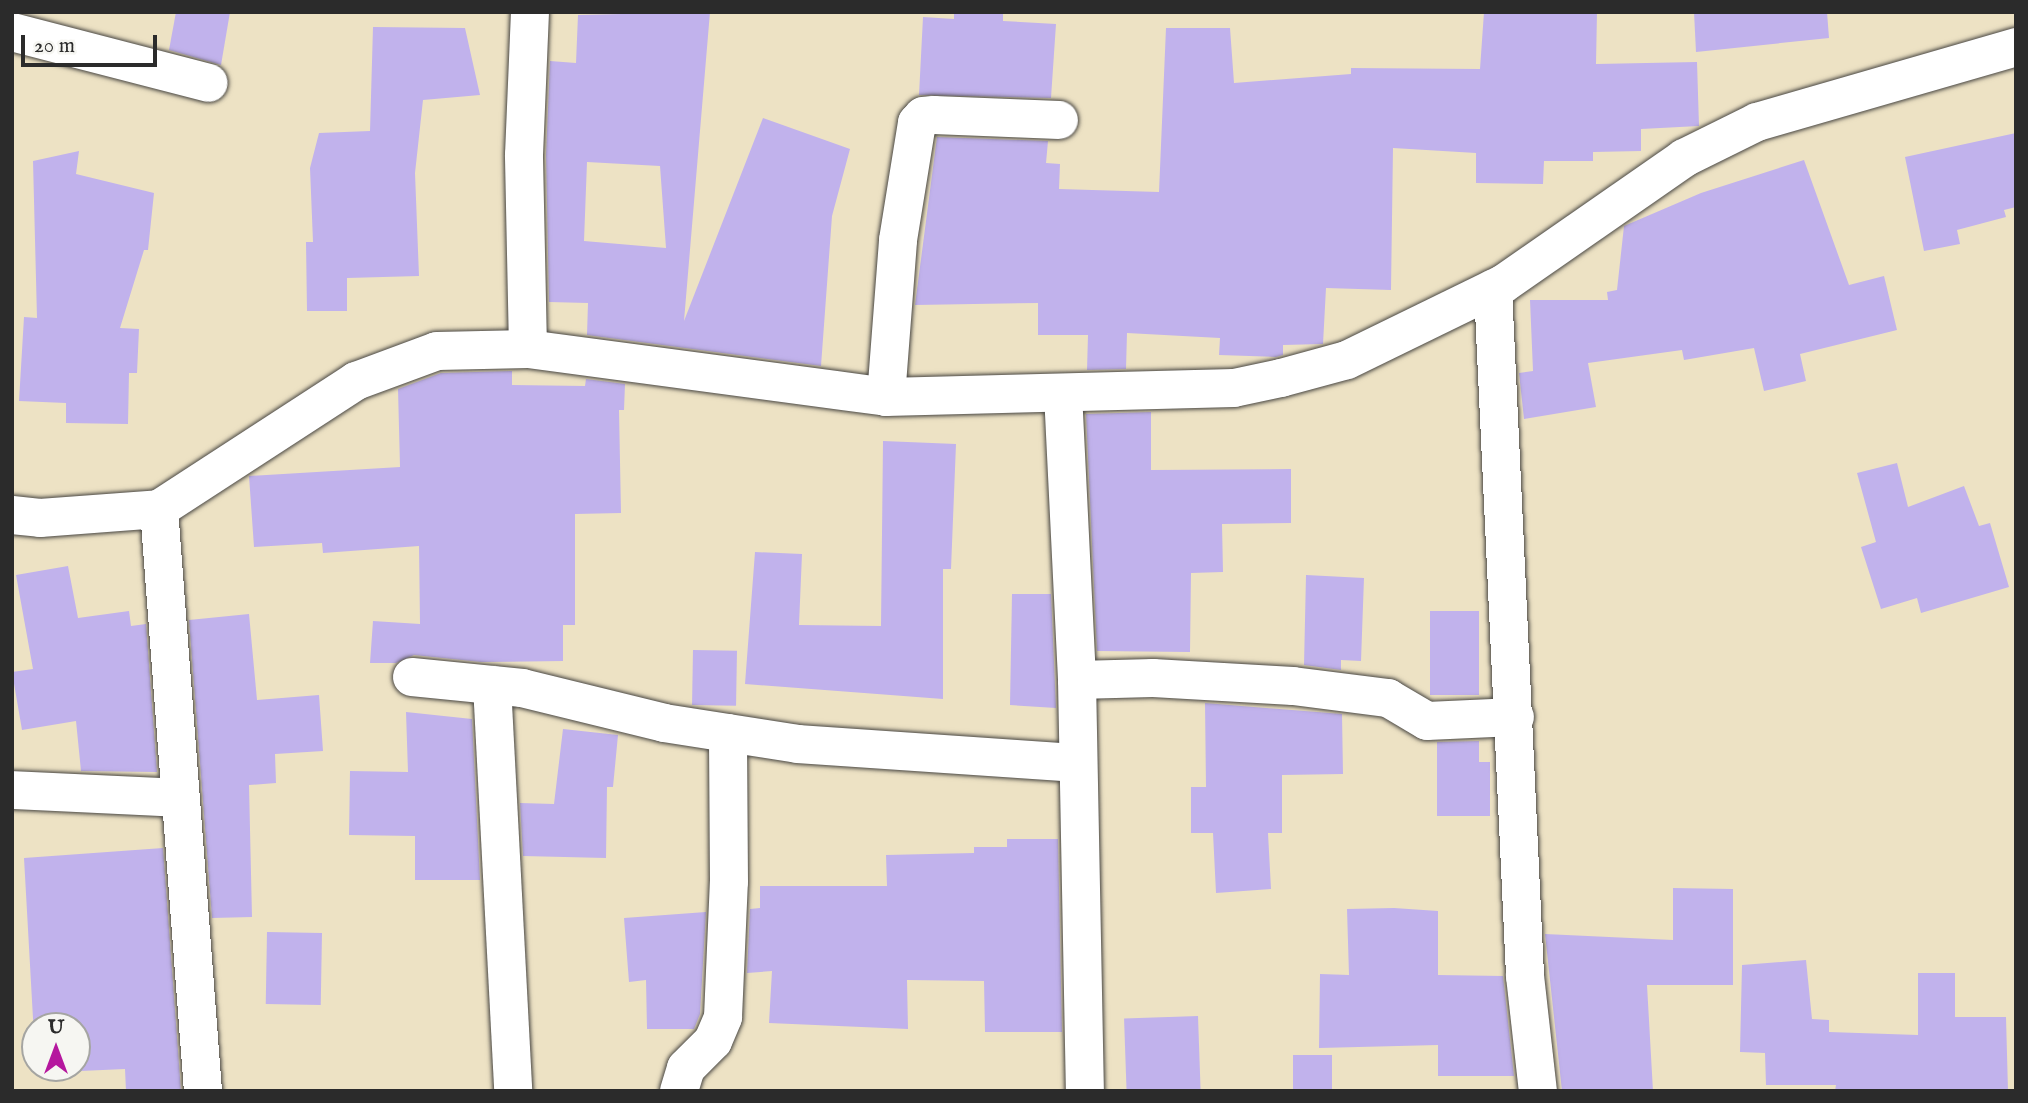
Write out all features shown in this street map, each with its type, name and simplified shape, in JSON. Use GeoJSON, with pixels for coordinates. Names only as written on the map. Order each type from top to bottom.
{"type":"FeatureCollection","features":[{"type":"Feature","properties":{"kind":"street"},"geometry":{"type":"LineString","coordinates":[[528,349],[524,155],[530,12]]}},
{"type":"Feature","properties":{"kind":"street"},"geometry":{"type":"LineString","coordinates":[[12,32],[209,83]]}},
{"type":"Feature","properties":{"kind":"street"},"geometry":{"type":"LineString","coordinates":[[12,515],[40,518],[159,509],[356,381],[437,351],[528,349],[886,397],[1234,388],[1281,378],[1347,360],[1493,289],[1684,158],[1757,122],[2016,47]]}},
{"type":"Feature","properties":{"kind":"street"},"geometry":{"type":"LineString","coordinates":[[886,397],[898,240],[917,123],[923,116],[934,115],[1059,120]]}},
{"type":"Feature","properties":{"kind":"street"},"geometry":{"type":"LineString","coordinates":[[1493,289],[1525,976],[1538,1091]]}},
{"type":"Feature","properties":{"kind":"street"},"geometry":{"type":"LineString","coordinates":[[1063,393],[1077,680],[1085,1091]]}},
{"type":"Feature","properties":{"kind":"street"},"geometry":{"type":"LineString","coordinates":[[159,509],[203,1091]]}},
{"type":"Feature","properties":{"kind":"street"},"geometry":{"type":"LineString","coordinates":[[412,677],[492,685],[728,733],[892,753],[1077,763]]}},
{"type":"Feature","properties":{"kind":"street"},"geometry":{"type":"LineString","coordinates":[[1077,680],[1153,678],[1280,685],[1388,698],[1427,721],[1514,717]]}},
{"type":"Feature","properties":{"kind":"street"},"geometry":{"type":"LineString","coordinates":[[492,685],[513,1091]]}},
{"type":"Feature","properties":{"kind":"street"},"geometry":{"type":"LineString","coordinates":[[679,1091],[686,1068],[713,1041],[723,1017],[729,882],[728,733]]}},
{"type":"Feature","properties":{"kind":"street"},"geometry":{"type":"LineString","coordinates":[[12,790],[179,798]]}},
{"type":"Feature","properties":{"kind":"building"},"geometry":{"type":"Polygon","coordinates":[[[176,12],[230,12],[221,65],[169,50],[176,12]]]}},
{"type":"Feature","properties":{"kind":"building"},"geometry":{"type":"Polygon","coordinates":[[[710,12],[684,321],[763,118],[850,149],[832,216],[821,366],[587,335],[588,303],[549,302],[546,155],[550,61],[576,63],[578,15],[710,12]],[[587,162],[584,241],[666,248],[660,166],[587,162]]]}},
{"type":"Feature","properties":{"kind":"building"},"geometry":{"type":"Polygon","coordinates":[[[954,12],[1003,13],[1003,21],[1056,24],[1051,98],[919,95],[923,17],[954,19],[954,12]]]}},
{"type":"Feature","properties":{"kind":"building"},"geometry":{"type":"Polygon","coordinates":[[[1484,12],[1597,12],[1596,64],[1697,62],[1699,126],[1641,129],[1641,151],[1593,152],[1593,161],[1544,161],[1543,184],[1476,183],[1476,153],[1393,148],[1391,290],[1326,288],[1323,344],[1283,345],[1283,355],[1276,357],[1219,355],[1220,338],[1127,333],[1126,369],[1087,370],[1088,335],[1038,335],[1038,303],[915,305],[937,137],[1048,141],[1046,163],[1060,164],[1059,189],[1159,192],[1166,28],[1230,28],[1234,83],[1351,74],[1351,68],[1480,69],[1484,12]]]}},
{"type":"Feature","properties":{"kind":"building"},"geometry":{"type":"Polygon","coordinates":[[[1694,12],[1827,12],[1829,38],[1696,52],[1694,12]]]}},
{"type":"Feature","properties":{"kind":"building"},"geometry":{"type":"Polygon","coordinates":[[[373,27],[465,28],[480,95],[423,100],[415,173],[419,276],[347,278],[347,311],[307,311],[306,242],[313,242],[310,168],[319,133],[370,131],[373,27]]]}},
{"type":"Feature","properties":{"kind":"building"},"geometry":{"type":"Polygon","coordinates":[[[2016,133],[2016,207],[2004,210],[2006,217],[1957,230],[1960,244],[1924,251],[1905,157],[2016,133]]]}},
{"type":"Feature","properties":{"kind":"building"},"geometry":{"type":"Polygon","coordinates":[[[79,151],[76,174],[154,193],[148,250],[144,250],[120,328],[139,329],[137,373],[129,373],[128,424],[66,423],[66,403],[19,401],[24,317],[37,318],[33,161],[79,151]]]}},
{"type":"Feature","properties":{"kind":"building"},"geometry":{"type":"Polygon","coordinates":[[[1804,160],[1849,285],[1884,276],[1897,330],[1800,354],[1806,381],[1764,391],[1754,348],[1684,360],[1682,350],[1588,363],[1596,407],[1524,419],[1519,373],[1533,371],[1530,300],[1608,300],[1607,292],[1617,290],[1624,226],[1701,193],[1804,160]]]}},
{"type":"Feature","properties":{"kind":"building"},"geometry":{"type":"Polygon","coordinates":[[[512,371],[512,385],[585,386],[586,379],[625,384],[624,410],[619,410],[621,513],[575,514],[575,625],[563,625],[563,661],[481,662],[414,655],[396,663],[370,663],[373,621],[420,624],[419,546],[323,553],[322,543],[254,547],[249,476],[400,467],[398,389],[441,373],[512,371]]]}},
{"type":"Feature","properties":{"kind":"building"},"geometry":{"type":"Polygon","coordinates":[[[1151,412],[1151,470],[1291,469],[1291,523],[1222,524],[1223,572],[1191,573],[1190,652],[1097,651],[1086,414],[1151,412]]]}},
{"type":"Feature","properties":{"kind":"building"},"geometry":{"type":"Polygon","coordinates":[[[883,441],[956,444],[951,569],[943,569],[943,699],[745,684],[755,552],[802,554],[799,625],[881,626],[883,441]]]}},
{"type":"Feature","properties":{"kind":"building"},"geometry":{"type":"Polygon","coordinates":[[[1897,463],[1908,507],[1964,486],[1979,526],[1990,523],[2009,587],[1921,613],[1917,598],[1881,609],[1861,547],[1876,542],[1857,473],[1897,463]]]}},
{"type":"Feature","properties":{"kind":"building"},"geometry":{"type":"Polygon","coordinates":[[[68,566],[78,618],[129,611],[131,626],[146,624],[157,772],[81,771],[76,721],[22,730],[12,672],[33,669],[16,575],[68,566]]]}},
{"type":"Feature","properties":{"kind":"building"},"geometry":{"type":"Polygon","coordinates":[[[1306,575],[1364,578],[1361,661],[1341,660],[1341,670],[1304,665],[1306,575]]]}},
{"type":"Feature","properties":{"kind":"building"},"geometry":{"type":"Polygon","coordinates":[[[1012,594],[1051,594],[1056,708],[1010,705],[1012,594]]]}},
{"type":"Feature","properties":{"kind":"building"},"geometry":{"type":"Polygon","coordinates":[[[1430,611],[1479,611],[1479,695],[1430,695],[1430,611]]]}},
{"type":"Feature","properties":{"kind":"building"},"geometry":{"type":"Polygon","coordinates":[[[249,614],[257,700],[319,695],[323,751],[275,754],[276,783],[249,785],[252,917],[212,918],[189,620],[249,614]]]}},
{"type":"Feature","properties":{"kind":"building"},"geometry":{"type":"Polygon","coordinates":[[[693,650],[737,651],[736,706],[692,705],[693,650]]]}},
{"type":"Feature","properties":{"kind":"building"},"geometry":{"type":"Polygon","coordinates":[[[1205,703],[1342,714],[1343,774],[1282,775],[1282,833],[1268,833],[1271,889],[1216,893],[1213,833],[1191,833],[1191,787],[1206,787],[1205,703]]]}},
{"type":"Feature","properties":{"kind":"building"},"geometry":{"type":"Polygon","coordinates":[[[406,712],[472,719],[480,880],[415,880],[415,836],[349,835],[350,771],[408,772],[406,712]]]}},
{"type":"Feature","properties":{"kind":"building"},"geometry":{"type":"Polygon","coordinates":[[[563,729],[618,735],[613,787],[607,787],[606,858],[523,856],[520,803],[554,804],[563,729]]]}},
{"type":"Feature","properties":{"kind":"building"},"geometry":{"type":"Polygon","coordinates":[[[1479,741],[1479,762],[1490,762],[1490,816],[1437,816],[1437,742],[1479,741]]]}},
{"type":"Feature","properties":{"kind":"building"},"geometry":{"type":"Polygon","coordinates":[[[1007,839],[1058,839],[1062,1032],[985,1032],[984,981],[907,980],[908,1029],[769,1023],[772,971],[747,973],[750,909],[760,908],[760,886],[887,886],[886,855],[974,853],[974,847],[1007,847],[1007,839]]]}},
{"type":"Feature","properties":{"kind":"building"},"geometry":{"type":"Polygon","coordinates":[[[163,848],[181,1091],[126,1091],[125,1069],[91,1071],[91,1012],[33,1012],[24,858],[163,848]]]}},
{"type":"Feature","properties":{"kind":"building"},"geometry":{"type":"Polygon","coordinates":[[[1673,888],[1733,889],[1733,985],[1647,985],[1653,1091],[1562,1091],[1545,934],[1673,940],[1673,888]]]}},
{"type":"Feature","properties":{"kind":"building"},"geometry":{"type":"Polygon","coordinates":[[[1347,909],[1438,911],[1438,975],[1503,976],[1514,1076],[1438,1076],[1438,1045],[1319,1048],[1320,974],[1349,975],[1347,909]]]}},
{"type":"Feature","properties":{"kind":"building"},"geometry":{"type":"Polygon","coordinates":[[[706,912],[700,1014],[694,1029],[647,1029],[646,980],[629,982],[624,918],[706,912]]]}},
{"type":"Feature","properties":{"kind":"building"},"geometry":{"type":"Polygon","coordinates":[[[267,932],[322,933],[321,1005],[266,1004],[267,932]]]}},
{"type":"Feature","properties":{"kind":"building"},"geometry":{"type":"Polygon","coordinates":[[[1806,960],[1812,1019],[1829,1020],[1829,1032],[1918,1035],[1918,973],[1955,973],[1955,1017],[2006,1017],[2008,1091],[1835,1091],[1836,1085],[1766,1085],[1765,1053],[1740,1052],[1742,965],[1806,960]]]}},
{"type":"Feature","properties":{"kind":"building"},"geometry":{"type":"Polygon","coordinates":[[[1198,1016],[1201,1091],[1127,1091],[1124,1019],[1198,1016]]]}},
{"type":"Feature","properties":{"kind":"building"},"geometry":{"type":"Polygon","coordinates":[[[1293,1055],[1332,1055],[1332,1091],[1293,1091],[1293,1055]]]}}]}
